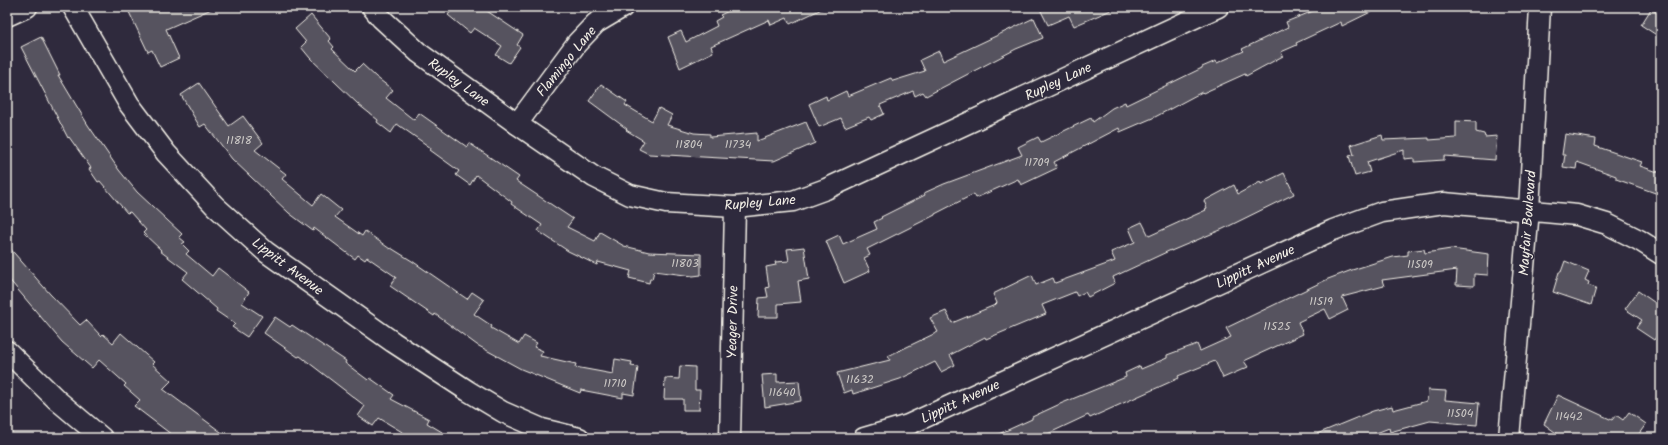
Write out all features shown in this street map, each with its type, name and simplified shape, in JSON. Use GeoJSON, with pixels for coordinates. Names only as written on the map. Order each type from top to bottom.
{"type":"FeatureCollection","features":[{"type":"Feature","properties":{"kind":"street"},"geometry":{"type":"LineString","coordinates":[[7,16],[27,7]]}},
{"type":"Feature","properties":{"kind":"street","name":"Lippitt Avenue"},"geometry":{"type":"LineString","coordinates":[[74,7],[129,104],[166,153],[215,206],[266,252],[394,342],[502,412],[542,428],[579,438]]}},
{"type":"Feature","properties":{"kind":"street","name":"Rupley Lane"},"geometry":{"type":"LineString","coordinates":[[372,7],[381,18],[419,53],[517,124],[594,177],[630,195],[666,203],[735,207],[793,201],[826,189],[1218,7]]}},
{"type":"Feature","properties":{"kind":"street","name":"Flamingo Lane"},"geometry":{"type":"LineString","coordinates":[[517,124],[577,43],[596,23],[623,7]]}},
{"type":"Feature","properties":{"kind":"street","name":"Mayfair Boulevard"},"geometry":{"type":"LineString","coordinates":[[1509,438],[1529,210],[1540,7]]}},
{"type":"Feature","properties":{"kind":"street","name":"Lippitt Avenue"},"geometry":{"type":"LineString","coordinates":[[864,438],[908,425],[1333,230],[1382,212],[1444,203],[1577,215],[1607,224],[1639,240],[1661,254]]}},
{"type":"Feature","properties":{"kind":"street","name":"Yeager Drive"},"geometry":{"type":"LineString","coordinates":[[730,438],[735,207]]}},
{"type":"Feature","properties":{"kind":"street"},"geometry":{"type":"LineString","coordinates":[[7,351],[57,400],[102,438]]}},
{"type":"Feature","properties":{"kind":"building"},"geometry":{"type":"Polygon","coordinates":[[[140,7],[216,7],[166,29],[179,58],[160,67],[152,50],[148,52],[129,12],[140,7]]]}},
{"type":"Feature","properties":{"kind":"building"},"geometry":{"type":"Polygon","coordinates":[[[454,7],[481,7],[523,35],[517,45],[520,47],[509,63],[496,55],[502,46],[474,28],[470,33],[448,15],[454,7]]]}},
{"type":"Feature","properties":{"kind":"building"},"geometry":{"type":"Polygon","coordinates":[[[737,7],[826,7],[790,24],[787,18],[771,25],[769,20],[711,46],[713,52],[680,68],[668,37],[681,31],[686,42],[717,26],[715,21],[722,17],[720,15],[737,7]]]}},
{"type":"Feature","properties":{"kind":"building"},"geometry":{"type":"Polygon","coordinates":[[[1039,7],[1118,7],[1074,26],[1069,16],[1048,25],[1039,7]]]}},
{"type":"Feature","properties":{"kind":"building"},"geometry":{"type":"Polygon","coordinates":[[[1323,7],[1381,7],[1342,26],[1341,22],[1296,43],[1297,45],[1281,52],[1283,56],[1246,76],[1245,74],[1203,93],[1202,92],[1155,117],[1120,132],[1119,128],[1054,162],[1057,168],[1021,185],[1018,179],[976,198],[974,194],[935,214],[867,249],[870,255],[864,258],[870,271],[844,283],[826,241],[839,235],[843,244],[877,229],[874,222],[925,195],[924,193],[1022,155],[1018,147],[1038,137],[1041,142],[1091,118],[1093,122],[1112,108],[1125,102],[1126,105],[1202,67],[1216,61],[1217,63],[1244,51],[1242,49],[1288,27],[1286,22],[1323,7]]]}},
{"type":"Feature","properties":{"kind":"building"},"geometry":{"type":"Polygon","coordinates":[[[1651,9],[1661,15],[1661,38],[1641,25],[1651,9]]]}},
{"type":"Feature","properties":{"kind":"building"},"geometry":{"type":"Polygon","coordinates":[[[311,15],[331,39],[329,41],[334,47],[332,49],[355,71],[362,64],[393,90],[386,98],[414,120],[419,113],[467,147],[469,143],[519,177],[516,181],[573,219],[567,227],[595,241],[600,232],[624,246],[649,252],[701,254],[701,275],[693,276],[654,271],[652,279],[650,279],[649,283],[629,278],[631,271],[598,262],[597,265],[568,251],[538,231],[542,225],[511,204],[512,202],[476,175],[470,185],[456,175],[459,171],[430,150],[431,148],[397,124],[391,133],[377,122],[378,120],[359,105],[310,58],[301,47],[306,42],[295,29],[311,15]]]}},
{"type":"Feature","properties":{"kind":"building"},"geometry":{"type":"Polygon","coordinates":[[[1034,18],[1043,38],[1016,49],[926,96],[923,92],[915,96],[913,91],[880,105],[884,114],[871,120],[869,117],[845,127],[841,118],[819,127],[809,104],[826,96],[827,100],[846,91],[848,96],[891,78],[893,81],[925,71],[920,60],[939,51],[943,61],[1034,18]]]}},
{"type":"Feature","properties":{"kind":"building"},"geometry":{"type":"Polygon","coordinates":[[[41,37],[60,75],[58,75],[88,125],[119,170],[137,192],[182,234],[179,237],[185,242],[182,244],[189,251],[186,254],[212,276],[218,268],[249,292],[242,303],[262,316],[247,337],[232,327],[235,324],[216,311],[217,309],[182,279],[188,272],[160,251],[161,250],[143,233],[146,230],[130,212],[127,213],[100,181],[98,182],[89,169],[91,168],[69,137],[68,138],[21,47],[41,37]]]}},
{"type":"Feature","properties":{"kind":"building"},"geometry":{"type":"Polygon","coordinates":[[[199,83],[229,126],[243,116],[263,143],[255,150],[286,174],[282,179],[313,205],[321,194],[341,210],[335,217],[362,236],[365,231],[467,299],[472,292],[484,300],[474,314],[492,326],[491,328],[519,344],[524,336],[537,343],[534,347],[543,351],[540,356],[576,364],[575,367],[613,374],[615,359],[632,362],[631,366],[638,367],[634,395],[623,393],[623,398],[581,390],[580,393],[521,369],[477,345],[435,314],[434,316],[390,286],[396,277],[367,257],[365,260],[358,255],[355,259],[314,228],[313,231],[289,213],[232,159],[205,124],[200,127],[181,95],[199,83]]]}},
{"type":"Feature","properties":{"kind":"building"},"geometry":{"type":"Polygon","coordinates":[[[601,84],[627,102],[625,105],[652,121],[659,108],[672,115],[667,125],[694,133],[710,134],[710,137],[757,133],[757,141],[806,122],[815,143],[774,161],[649,154],[639,149],[644,141],[626,130],[627,129],[589,101],[601,84]]]}},
{"type":"Feature","properties":{"kind":"building"},"geometry":{"type":"Polygon","coordinates":[[[1456,121],[1476,122],[1476,132],[1484,134],[1485,137],[1497,136],[1495,160],[1444,156],[1444,160],[1414,162],[1414,158],[1404,159],[1404,150],[1367,162],[1370,172],[1355,176],[1349,156],[1354,155],[1351,145],[1382,135],[1383,140],[1429,138],[1429,140],[1456,138],[1456,121]]]}},
{"type":"Feature","properties":{"kind":"building"},"geometry":{"type":"Polygon","coordinates":[[[1565,134],[1596,139],[1595,146],[1642,162],[1640,166],[1661,173],[1661,195],[1616,179],[1616,176],[1577,162],[1576,169],[1563,167],[1565,155],[1562,155],[1565,134]]]}},
{"type":"Feature","properties":{"kind":"building"},"geometry":{"type":"Polygon","coordinates":[[[1284,173],[1294,194],[1223,229],[1171,250],[1113,277],[1115,283],[1088,297],[1085,292],[1077,296],[1075,292],[1042,305],[1046,314],[986,339],[985,337],[950,355],[955,365],[941,372],[935,362],[900,379],[853,394],[852,390],[844,393],[837,373],[890,360],[888,356],[938,332],[930,318],[946,311],[952,323],[995,305],[997,303],[993,294],[1032,275],[1036,285],[1053,278],[1055,283],[1115,261],[1111,252],[1135,242],[1129,228],[1142,222],[1149,236],[1206,210],[1205,209],[1207,208],[1204,201],[1234,185],[1238,194],[1260,182],[1261,184],[1284,173]]]}},
{"type":"Feature","properties":{"kind":"building"},"geometry":{"type":"Polygon","coordinates":[[[7,245],[50,294],[80,325],[86,320],[101,336],[103,334],[113,343],[121,333],[154,362],[152,364],[171,381],[163,389],[229,438],[176,438],[134,406],[140,400],[124,386],[126,384],[99,360],[92,368],[62,342],[7,277],[7,245]]]}},
{"type":"Feature","properties":{"kind":"building"},"geometry":{"type":"Polygon","coordinates":[[[804,247],[809,279],[798,281],[801,302],[778,304],[778,317],[758,317],[759,298],[768,297],[766,288],[769,287],[766,267],[776,265],[775,262],[789,261],[787,249],[804,247]]]}},
{"type":"Feature","properties":{"kind":"building"},"geometry":{"type":"Polygon","coordinates":[[[1424,249],[1425,253],[1451,249],[1489,254],[1488,275],[1474,274],[1474,286],[1456,285],[1457,270],[1382,280],[1384,286],[1342,297],[1348,310],[1330,319],[1325,309],[1298,322],[1303,334],[1244,361],[1248,367],[1223,378],[1215,361],[1178,376],[1179,378],[1090,418],[1088,415],[1039,438],[990,438],[1032,419],[1032,417],[1060,404],[1126,377],[1125,373],[1140,366],[1141,369],[1167,358],[1167,355],[1197,344],[1200,351],[1231,337],[1226,328],[1328,279],[1393,257],[1408,255],[1408,251],[1424,249]]]}},
{"type":"Feature","properties":{"kind":"building"},"geometry":{"type":"Polygon","coordinates":[[[1565,261],[1589,271],[1585,280],[1589,282],[1588,285],[1596,288],[1591,305],[1553,292],[1559,272],[1561,272],[1565,261]]]}},
{"type":"Feature","properties":{"kind":"building"},"geometry":{"type":"Polygon","coordinates":[[[1638,291],[1661,307],[1661,330],[1654,340],[1636,328],[1642,320],[1625,309],[1638,291]]]}},
{"type":"Feature","properties":{"kind":"building"},"geometry":{"type":"Polygon","coordinates":[[[275,317],[290,327],[292,325],[346,361],[345,363],[368,380],[370,378],[394,395],[391,399],[429,419],[427,423],[452,438],[412,438],[379,418],[373,426],[358,416],[365,406],[300,356],[298,357],[264,333],[275,317]]]}},
{"type":"Feature","properties":{"kind":"building"},"geometry":{"type":"Polygon","coordinates":[[[680,366],[695,367],[695,390],[700,390],[699,410],[683,410],[683,399],[664,399],[665,378],[679,379],[680,366]]]}},
{"type":"Feature","properties":{"kind":"building"},"geometry":{"type":"Polygon","coordinates":[[[777,374],[777,382],[799,381],[801,401],[765,407],[762,375],[777,374]]]}},
{"type":"Feature","properties":{"kind":"building"},"geometry":{"type":"Polygon","coordinates":[[[1428,390],[1446,391],[1445,400],[1479,403],[1477,425],[1430,421],[1390,432],[1389,428],[1364,438],[1307,438],[1373,411],[1392,406],[1393,410],[1427,401],[1428,390]]]}},
{"type":"Feature","properties":{"kind":"building"},"geometry":{"type":"Polygon","coordinates":[[[1558,395],[1612,420],[1616,415],[1623,420],[1629,412],[1646,424],[1636,438],[1563,438],[1544,424],[1558,395]]]}}]}
